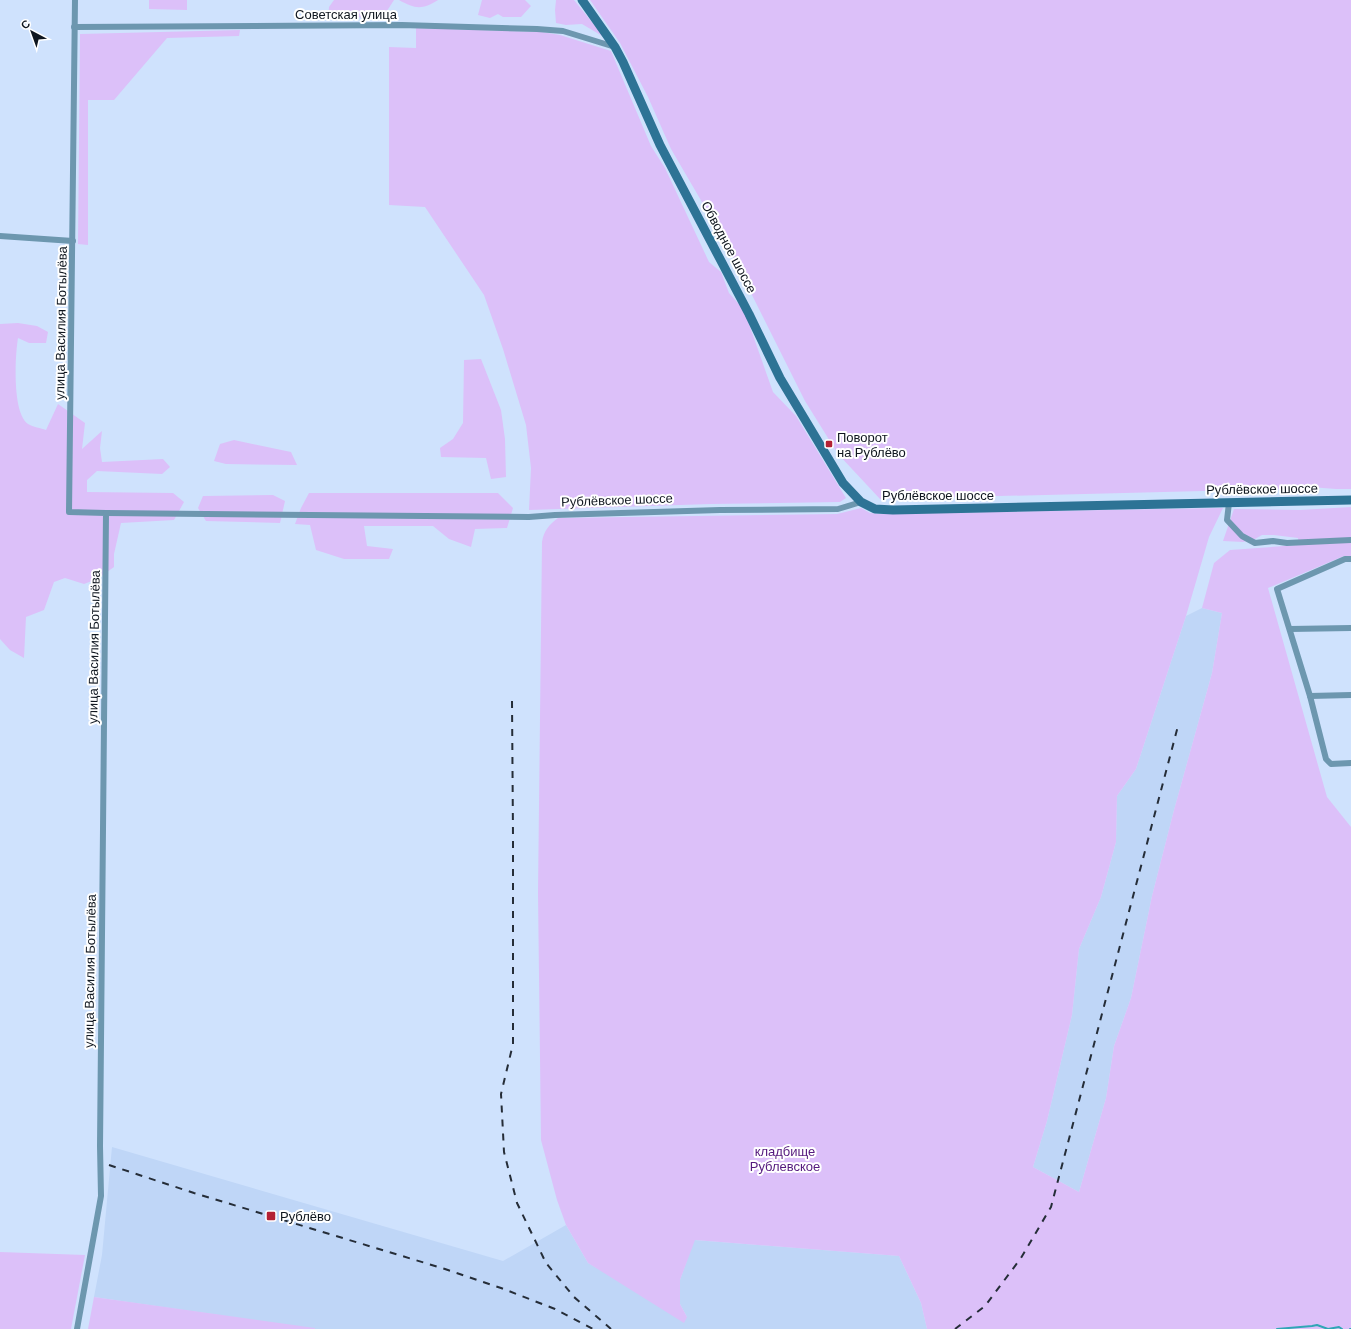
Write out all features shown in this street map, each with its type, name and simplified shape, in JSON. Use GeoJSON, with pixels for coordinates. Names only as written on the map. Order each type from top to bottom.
{"type":"FeatureCollection","features":[{"type":"Feature","properties":{"kind":"street","name":"улица Василия Ботылёва"},"geometry":{"type":"LineString","coordinates":[[75,0],[69,512],[106,513],[100,1138],[101,1196],[77,1329]]}},
{"type":"Feature","properties":{"kind":"street","name":"Обводное шоссе"},"geometry":{"type":"LineString","coordinates":[[582,0],[624,62],[660,146],[750,314],[780,378],[843,483],[861,502]]}},
{"type":"Feature","properties":{"kind":"street","name":"Советская улица"},"geometry":{"type":"LineString","coordinates":[[74,27],[402,25],[537,29],[564,31],[615,47]]}},
{"type":"Feature","properties":{"kind":"street"},"geometry":{"type":"LineString","coordinates":[[0,236],[73,241]]}},
{"type":"Feature","properties":{"kind":"street","name":"Рублёвское шоссе"},"geometry":{"type":"LineString","coordinates":[[106,513],[529,517],[720,510],[838,509],[861,502],[875,509],[893,510],[1351,500]]}},
{"type":"Feature","properties":{"kind":"street"},"geometry":{"type":"LineString","coordinates":[[1229,503],[1227,520],[1242,536],[1255,543],[1273,541],[1287,543],[1351,540]]}},
{"type":"Feature","properties":{"kind":"street"},"geometry":{"type":"LineString","coordinates":[[1351,559],[1345,560],[1277,589],[1310,696],[1328,762],[1331,764],[1351,763]]}},
{"type":"Feature","properties":{"kind":"street"},"geometry":{"type":"LineString","coordinates":[[1290,629],[1351,628]]}},
{"type":"Feature","properties":{"kind":"street"},"geometry":{"type":"LineString","coordinates":[[1310,696],[1351,695]]}},
{"type":"Feature","properties":{"kind":"shaded area"},"geometry":{"type":"Polygon","coordinates":[[[1202,608],[1222,613],[1212,673],[1152,896],[1131,998],[1114,1046],[1106,1098],[1079,1192],[1033,1167],[1047,1121],[1072,1015],[1079,949],[1101,897],[1116,842],[1117,796],[1136,769],[1186,616],[1202,608]]]}},
{"type":"Feature","properties":{"kind":"shaded area"},"geometry":{"type":"Polygon","coordinates":[[[112,1147],[503,1261],[566,1225],[588,1263],[687,1317],[680,1304],[680,1280],[694,1240],[899,1256],[921,1303],[927,1329],[315,1329],[94,1297],[102,1255],[112,1147]]]}},
{"type":"Feature","properties":{"kind":"green space"},"geometry":{"type":"Polygon","coordinates":[[[149,0],[187,0],[187,10],[149,9],[149,0]]]}},
{"type":"Feature","properties":{"kind":"green space"},"geometry":{"type":"Polygon","coordinates":[[[334,0],[394,0],[383,17],[328,18],[329,7],[334,0]]]}},
{"type":"Feature","properties":{"kind":"green space"},"geometry":{"type":"Polygon","coordinates":[[[399,0],[438,0],[423,7],[414,7],[399,0]]]}},
{"type":"Feature","properties":{"kind":"green space"},"geometry":{"type":"Polygon","coordinates":[[[482,0],[525,0],[531,6],[521,17],[503,17],[498,14],[490,18],[478,15],[482,0]]]}},
{"type":"Feature","properties":{"kind":"green space"},"geometry":{"type":"Polygon","coordinates":[[[556,0],[574,0],[604,37],[582,24],[566,25],[556,23],[556,0]]]}},
{"type":"Feature","properties":{"kind":"green space"},"geometry":{"type":"Polygon","coordinates":[[[590,0],[1351,0],[1351,489],[1310,487],[1284,489],[880,499],[838,454],[805,401],[727,245],[671,149],[648,97],[620,43],[590,0]]]}},
{"type":"Feature","properties":{"kind":"green space"},"geometry":{"type":"Polygon","coordinates":[[[416,28],[542,32],[560,35],[611,51],[651,146],[665,168],[709,262],[721,272],[729,293],[744,310],[773,392],[796,416],[846,498],[840,502],[711,504],[529,510],[531,468],[526,425],[503,349],[484,295],[425,207],[389,205],[389,47],[416,48],[416,28]]]}},
{"type":"Feature","properties":{"kind":"green space"},"geometry":{"type":"Polygon","coordinates":[[[240,30],[239,36],[167,38],[114,100],[88,100],[88,245],[78,244],[80,34],[240,30]]]}},
{"type":"Feature","properties":{"kind":"green space"},"geometry":{"type":"Polygon","coordinates":[[[18,323],[37,326],[48,332],[46,343],[29,343],[18,338],[16,357],[17,397],[23,418],[28,424],[46,430],[58,404],[85,423],[82,449],[102,431],[100,448],[102,462],[163,459],[170,467],[162,474],[97,471],[87,480],[87,492],[173,493],[184,502],[174,520],[121,523],[114,554],[114,567],[97,579],[84,584],[65,578],[54,582],[44,610],[26,617],[24,658],[10,650],[0,639],[0,324],[18,323]]]}},
{"type":"Feature","properties":{"kind":"green space"},"geometry":{"type":"Polygon","coordinates":[[[481,359],[501,410],[505,439],[506,477],[491,479],[486,458],[441,457],[440,448],[453,439],[463,423],[464,360],[481,359]]]}},
{"type":"Feature","properties":{"kind":"green space"},"geometry":{"type":"Polygon","coordinates":[[[234,440],[291,452],[297,465],[226,464],[214,461],[220,444],[234,440]]]}},
{"type":"Feature","properties":{"kind":"green space"},"geometry":{"type":"Polygon","coordinates":[[[309,493],[498,493],[513,508],[507,528],[475,529],[471,547],[449,539],[433,526],[364,526],[367,546],[393,549],[389,559],[344,559],[316,550],[310,525],[295,524],[309,493]]]}},
{"type":"Feature","properties":{"kind":"green space"},"geometry":{"type":"Polygon","coordinates":[[[273,495],[285,501],[280,523],[206,521],[198,508],[203,496],[273,495]]]}},
{"type":"Feature","properties":{"kind":"green space","name":"кладбище Рублевское"},"geometry":{"type":"Polygon","coordinates":[[[1351,507],[1351,556],[1344,556],[1268,588],[1327,797],[1351,827],[1351,1329],[927,1329],[921,1303],[899,1256],[695,1240],[680,1280],[680,1304],[687,1317],[684,1323],[588,1263],[566,1225],[557,1200],[541,1140],[538,893],[542,542],[547,528],[552,523],[558,518],[837,514],[861,508],[870,513],[880,514],[1223,508],[1209,537],[1186,616],[1136,769],[1117,796],[1116,842],[1101,897],[1079,949],[1072,1015],[1047,1121],[1033,1167],[1079,1192],[1106,1098],[1114,1046],[1131,998],[1152,896],[1212,673],[1222,613],[1202,608],[1214,563],[1230,550],[1298,545],[1298,538],[1274,535],[1262,535],[1255,539],[1243,542],[1223,541],[1234,509],[1300,510],[1351,507]]]}},
{"type":"Feature","properties":{"kind":"green space"},"geometry":{"type":"Polygon","coordinates":[[[0,1252],[85,1255],[71,1329],[0,1329],[0,1252]]]}},
{"type":"Feature","properties":{"kind":"green space"},"geometry":{"type":"Polygon","coordinates":[[[94,1297],[315,1328],[315,1329],[88,1329],[94,1297]]]}},
{"type":"Feature","properties":{"kind":"waterway"},"geometry":{"type":"LineString","coordinates":[[1277,1329],[1317,1325],[1328,1329],[1339,1327],[1342,1329]]}},
{"type":"Feature","properties":{"kind":"railway"},"geometry":{"type":"LineString","coordinates":[[512,701],[513,1044],[501,1094],[504,1152],[517,1203],[546,1263],[574,1297],[611,1329]]}},
{"type":"Feature","properties":{"kind":"railway"},"geometry":{"type":"LineString","coordinates":[[955,1329],[985,1306],[1021,1258],[1051,1207],[1178,726]]}},
{"type":"Feature","properties":{"kind":"railway"},"geometry":{"type":"LineString","coordinates":[[109,1165],[194,1193],[445,1269],[501,1288],[555,1309],[593,1329]]}},
{"type":"Feature","properties":{"kind":"place","name":"Поворот на Рублёво"},"geometry":{"type":"Point","coordinates":[829,444]}},
{"type":"Feature","properties":{"kind":"place","name":"Рублёво"},"geometry":{"type":"Point","coordinates":[271,1216]}}]}
